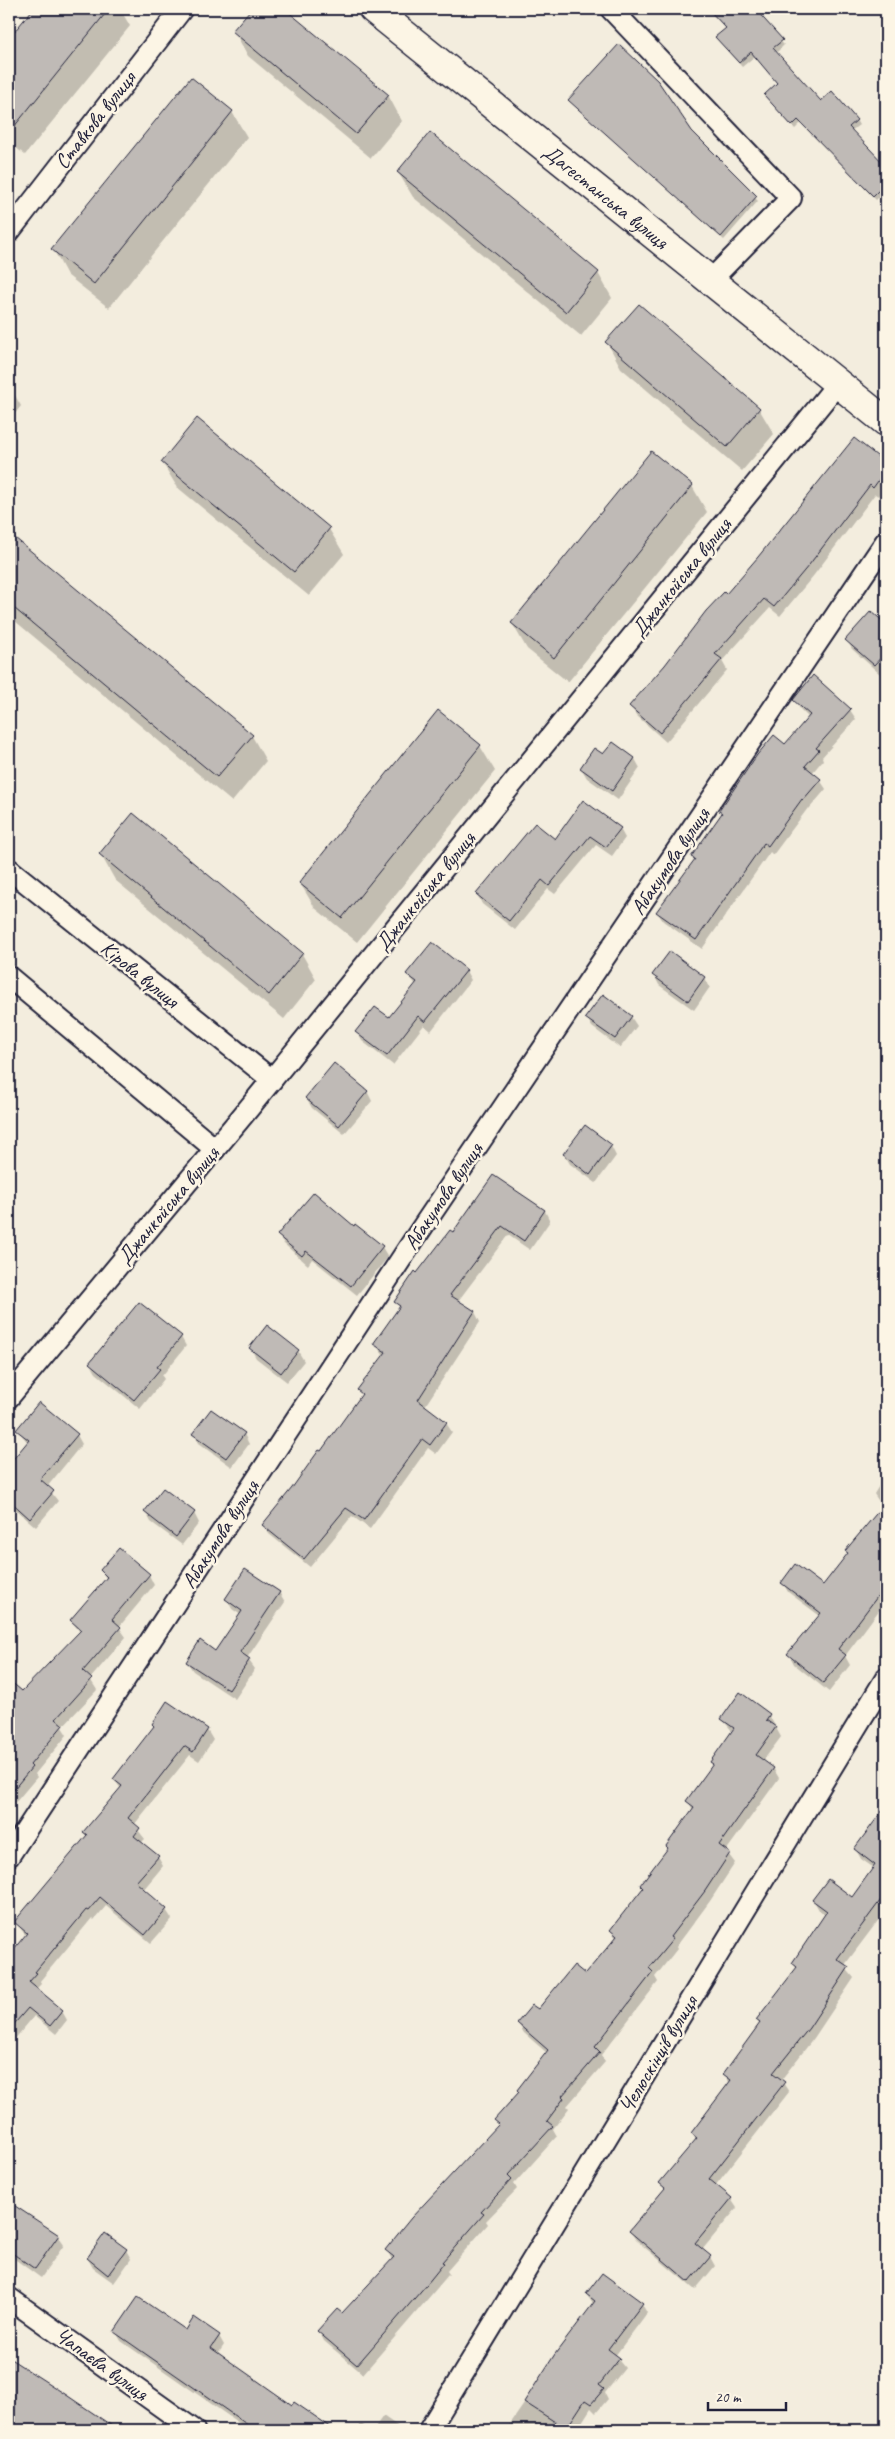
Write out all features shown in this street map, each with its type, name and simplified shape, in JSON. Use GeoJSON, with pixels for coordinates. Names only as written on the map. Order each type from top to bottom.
{"type":"FeatureCollection","features":[{"type":"Feature","properties":{"kind":"street","name":"Ставкова вулиця"},"geometry":{"type":"LineString","coordinates":[[9,232],[182,9]]}},
{"type":"Feature","properties":{"kind":"street","name":"Дагестанська вулиця"},"geometry":{"type":"LineString","coordinates":[[373,9],[886,422]]}},
{"type":"Feature","properties":{"kind":"street"},"geometry":{"type":"LineString","coordinates":[[611,9],[790,198],[710,281]]}},
{"type":"Feature","properties":{"kind":"street","name":"Джанкойська вулиця"},"geometry":{"type":"LineString","coordinates":[[9,1397],[272,1080],[838,383]]}},
{"type":"Feature","properties":{"kind":"street","name":"Абакумова вулиця"},"geometry":{"type":"LineString","coordinates":[[9,1856],[413,1241],[886,541]]}},
{"type":"Feature","properties":{"kind":"street","name":"Кірова вулиця"},"geometry":{"type":"LineString","coordinates":[[9,869],[272,1080]]}},
{"type":"Feature","properties":{"kind":"street"},"geometry":{"type":"LineString","coordinates":[[9,977],[215,1149]]}},
{"type":"Feature","properties":{"kind":"street","name":"Челюскінців вулиця"},"geometry":{"type":"LineString","coordinates":[[429,2430],[886,1678]]}},
{"type":"Feature","properties":{"kind":"street","name":"Чапаєва вулиця"},"geometry":{"type":"LineString","coordinates":[[9,2298],[194,2430]]}},
{"type":"Feature","properties":{"kind":"building"},"geometry":{"type":"Polygon","coordinates":[[[33,9],[109,9],[9,133],[9,38],[33,9]]]}},
{"type":"Feature","properties":{"kind":"building"},"geometry":{"type":"Polygon","coordinates":[[[251,9],[285,9],[389,95],[356,134],[232,31],[251,9]]]}},
{"type":"Feature","properties":{"kind":"building"},"geometry":{"type":"Polygon","coordinates":[[[708,9],[755,9],[783,40],[773,48],[821,101],[832,91],[857,120],[849,127],[886,166],[886,183],[873,196],[798,120],[792,126],[764,95],[777,83],[751,52],[739,63],[715,37],[726,28],[708,9]]]}},
{"type":"Feature","properties":{"kind":"building"},"geometry":{"type":"Polygon","coordinates":[[[619,44],[658,81],[692,131],[757,196],[721,237],[568,100],[619,44]]]}},
{"type":"Feature","properties":{"kind":"building"},"geometry":{"type":"Polygon","coordinates":[[[191,77],[233,111],[94,284],[51,249],[191,77]]]}},
{"type":"Feature","properties":{"kind":"building"},"geometry":{"type":"Polygon","coordinates":[[[430,132],[599,272],[566,312],[397,172],[430,132]]]}},
{"type":"Feature","properties":{"kind":"building"},"geometry":{"type":"Polygon","coordinates":[[[639,304],[760,408],[727,447],[605,342],[639,304]]]}},
{"type":"Feature","properties":{"kind":"building"},"geometry":{"type":"Polygon","coordinates":[[[197,418],[330,528],[294,572],[161,462],[197,418]]]}},
{"type":"Feature","properties":{"kind":"building"},"geometry":{"type":"Polygon","coordinates":[[[854,438],[886,463],[886,470],[873,488],[870,485],[809,565],[774,607],[764,599],[715,654],[722,659],[660,733],[629,706],[665,665],[706,611],[724,592],[726,594],[758,557],[854,438]]]}},
{"type":"Feature","properties":{"kind":"building"},"geometry":{"type":"Polygon","coordinates":[[[651,451],[693,485],[554,658],[511,623],[651,451]]]}},
{"type":"Feature","properties":{"kind":"building"},"geometry":{"type":"Polygon","coordinates":[[[9,533],[253,735],[217,777],[9,604],[9,533]]]}},
{"type":"Feature","properties":{"kind":"building"},"geometry":{"type":"Polygon","coordinates":[[[871,611],[886,624],[886,652],[874,665],[845,640],[871,611]]]}},
{"type":"Feature","properties":{"kind":"building"},"geometry":{"type":"Polygon","coordinates":[[[813,675],[851,709],[816,748],[819,750],[805,766],[821,779],[802,799],[768,846],[764,843],[696,940],[656,912],[695,859],[691,857],[722,813],[719,811],[757,755],[774,735],[785,744],[810,715],[793,700],[813,675]]]}},
{"type":"Feature","properties":{"kind":"building"},"geometry":{"type":"Polygon","coordinates":[[[438,710],[481,745],[342,918],[299,883],[438,710]]]}},
{"type":"Feature","properties":{"kind":"building"},"geometry":{"type":"Polygon","coordinates":[[[613,742],[635,758],[612,791],[580,768],[594,748],[603,754],[613,742]]]}},
{"type":"Feature","properties":{"kind":"building"},"geometry":{"type":"Polygon","coordinates":[[[583,800],[621,828],[606,847],[590,836],[549,886],[542,880],[509,921],[476,894],[535,823],[555,839],[583,800]]]}},
{"type":"Feature","properties":{"kind":"building"},"geometry":{"type":"Polygon","coordinates":[[[133,813],[303,953],[269,995],[99,854],[133,813]]]}},
{"type":"Feature","properties":{"kind":"building"},"geometry":{"type":"Polygon","coordinates":[[[432,942],[467,970],[425,1022],[418,1016],[387,1056],[355,1032],[375,1007],[389,1017],[417,982],[406,974],[432,942]]]}},
{"type":"Feature","properties":{"kind":"building"},"geometry":{"type":"Polygon","coordinates":[[[670,951],[705,977],[688,1001],[652,975],[670,951]]]}},
{"type":"Feature","properties":{"kind":"building"},"geometry":{"type":"Polygon","coordinates":[[[603,994],[632,1016],[615,1039],[585,1018],[603,994]]]}},
{"type":"Feature","properties":{"kind":"building"},"geometry":{"type":"Polygon","coordinates":[[[334,1063],[368,1091],[339,1126],[305,1098],[334,1063]]]}},
{"type":"Feature","properties":{"kind":"building"},"geometry":{"type":"Polygon","coordinates":[[[585,1125],[612,1145],[590,1175],[563,1154],[585,1125]]]}},
{"type":"Feature","properties":{"kind":"building"},"geometry":{"type":"Polygon","coordinates":[[[493,1175],[545,1210],[524,1241],[502,1226],[450,1295],[475,1311],[418,1400],[447,1422],[430,1445],[422,1439],[364,1520],[346,1508],[304,1559],[262,1525],[319,1450],[321,1451],[362,1394],[357,1390],[386,1352],[373,1344],[400,1306],[394,1302],[415,1271],[417,1273],[450,1230],[453,1232],[493,1175]]]}},
{"type":"Feature","properties":{"kind":"building"},"geometry":{"type":"Polygon","coordinates":[[[314,1192],[354,1226],[355,1224],[383,1246],[351,1286],[306,1251],[302,1256],[277,1235],[314,1192]]]}},
{"type":"Feature","properties":{"kind":"building"},"geometry":{"type":"Polygon","coordinates":[[[139,1302],[182,1336],[157,1367],[160,1369],[134,1400],[89,1363],[139,1302]]]}},
{"type":"Feature","properties":{"kind":"building"},"geometry":{"type":"Polygon","coordinates":[[[267,1325],[299,1350],[281,1373],[249,1348],[267,1325]]]}},
{"type":"Feature","properties":{"kind":"building"},"geometry":{"type":"Polygon","coordinates":[[[39,1402],[78,1434],[40,1479],[54,1491],[30,1519],[9,1500],[9,1464],[29,1440],[16,1430],[39,1402]]]}},
{"type":"Feature","properties":{"kind":"building"},"geometry":{"type":"Polygon","coordinates":[[[211,1409],[245,1433],[226,1458],[192,1434],[211,1409]]]}},
{"type":"Feature","properties":{"kind":"building"},"geometry":{"type":"Polygon","coordinates":[[[163,1488],[195,1512],[176,1537],[144,1512],[163,1488]]]}},
{"type":"Feature","properties":{"kind":"building"},"geometry":{"type":"Polygon","coordinates":[[[886,1502],[886,1585],[838,1649],[846,1655],[823,1683],[787,1654],[821,1613],[781,1583],[795,1564],[823,1585],[848,1553],[845,1551],[886,1502]]]}},
{"type":"Feature","properties":{"kind":"building"},"geometry":{"type":"Polygon","coordinates":[[[119,1548],[150,1574],[112,1619],[121,1627],[83,1671],[92,1679],[56,1719],[63,1725],[30,1765],[32,1767],[9,1795],[9,1680],[22,1691],[81,1630],[70,1620],[107,1577],[100,1570],[119,1548]]]}},
{"type":"Feature","properties":{"kind":"building"},"geometry":{"type":"Polygon","coordinates":[[[245,1569],[280,1592],[240,1652],[250,1659],[229,1690],[186,1662],[200,1640],[215,1651],[242,1611],[225,1599],[245,1569]]]}},
{"type":"Feature","properties":{"kind":"building"},"geometry":{"type":"Polygon","coordinates":[[[740,1692],[770,1714],[766,1720],[776,1727],[756,1755],[774,1768],[719,1845],[730,1853],[705,1891],[670,1937],[673,1939],[649,1968],[653,1972],[595,2047],[600,2052],[562,2096],[564,2098],[547,2121],[553,2126],[508,2175],[512,2179],[481,2212],[484,2214],[357,2365],[317,2331],[337,2309],[342,2313],[394,2257],[385,2250],[411,2218],[499,2124],[494,2120],[519,2092],[517,2090],[548,2050],[517,2023],[532,2005],[538,2009],[574,1965],[585,1974],[617,1936],[610,1930],[643,1888],[640,1885],[668,1848],[666,1846],[694,1807],[686,1801],[713,1764],[710,1762],[734,1728],[721,1719],[740,1692]]]}},
{"type":"Feature","properties":{"kind":"building"},"geometry":{"type":"Polygon","coordinates":[[[167,1701],[208,1729],[193,1752],[184,1746],[128,1818],[140,1828],[134,1836],[159,1856],[136,1882],[167,1909],[145,1935],[100,1897],[88,1911],[86,1910],[35,1972],[37,1973],[29,1982],[63,2010],[50,2026],[28,2008],[9,2030],[9,1955],[27,1933],[14,1922],[87,1835],[83,1832],[122,1786],[113,1779],[154,1726],[152,1724],[167,1701]]]}},
{"type":"Feature","properties":{"kind":"building"},"geometry":{"type":"Polygon","coordinates":[[[886,1806],[886,1893],[837,1959],[849,1967],[809,2028],[773,2073],[785,2082],[709,2179],[732,2198],[695,2243],[711,2256],[689,2282],[629,2231],[665,2188],[659,2183],[697,2138],[691,2133],[731,2080],[723,2074],[760,2023],[756,2020],[797,1967],[792,1963],[827,1911],[812,1900],[828,1879],[852,1897],[875,1865],[854,1849],[886,1806]]]}},
{"type":"Feature","properties":{"kind":"building"},"geometry":{"type":"Polygon","coordinates":[[[9,2202],[59,2235],[35,2269],[9,2251],[9,2202]]]}},
{"type":"Feature","properties":{"kind":"building"},"geometry":{"type":"Polygon","coordinates":[[[105,2233],[127,2249],[108,2275],[87,2258],[105,2233]]]}},
{"type":"Feature","properties":{"kind":"building"},"geometry":{"type":"Polygon","coordinates":[[[602,2273],[643,2303],[608,2349],[620,2358],[599,2385],[604,2389],[591,2404],[585,2400],[566,2429],[524,2402],[555,2354],[595,2301],[586,2294],[602,2273]]]}},
{"type":"Feature","properties":{"kind":"building"},"geometry":{"type":"Polygon","coordinates":[[[138,2297],[186,2330],[194,2317],[220,2335],[211,2348],[292,2405],[294,2402],[335,2430],[255,2430],[114,2332],[138,2297]]]}},
{"type":"Feature","properties":{"kind":"building"},"geometry":{"type":"Polygon","coordinates":[[[9,2358],[118,2430],[16,2430],[9,2426],[9,2358]]]}}]}
